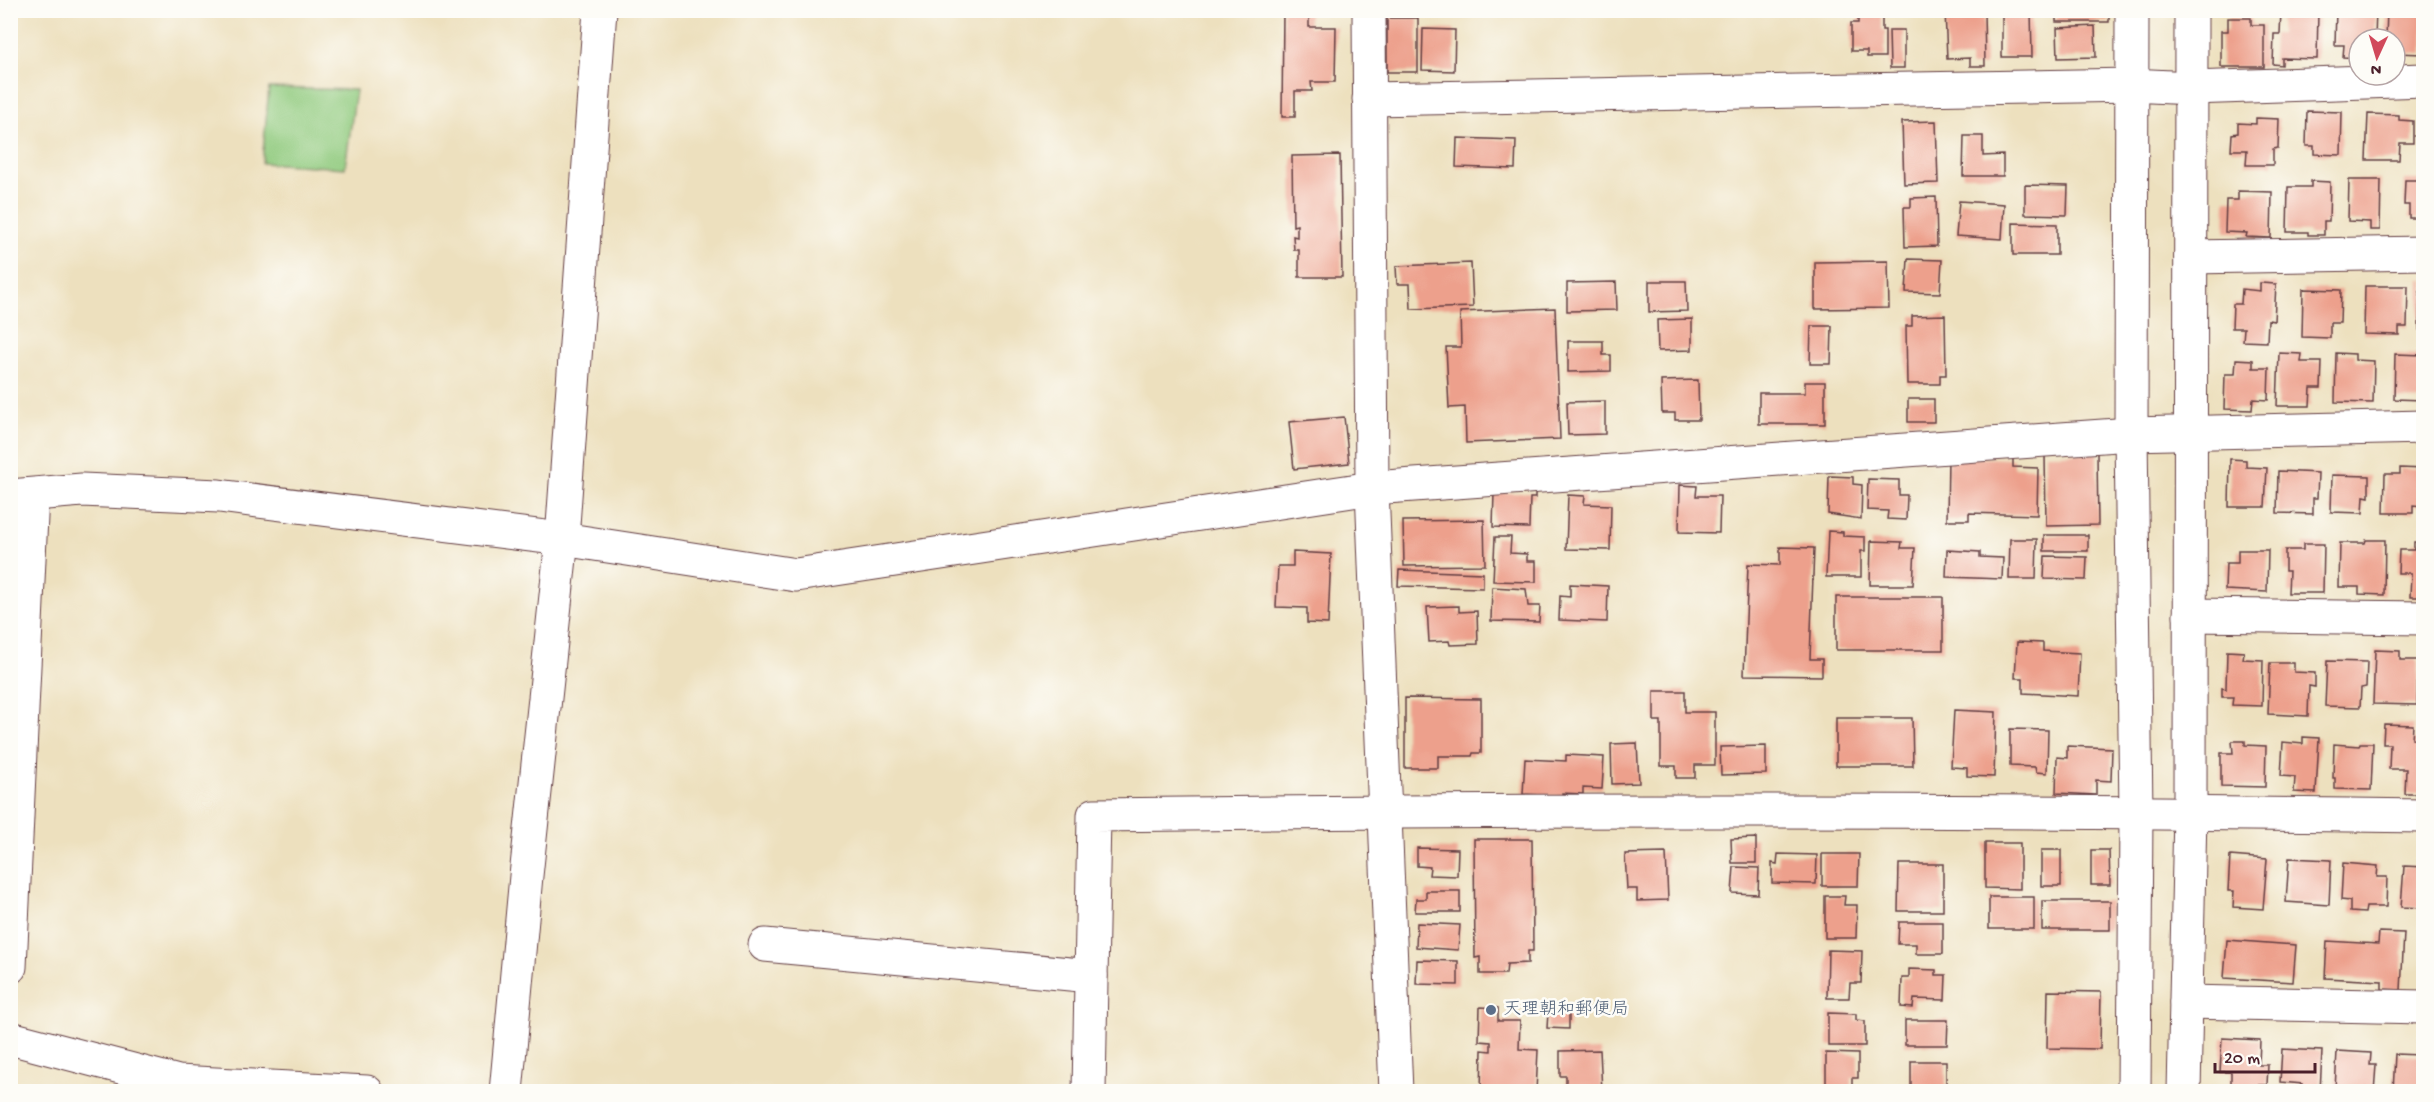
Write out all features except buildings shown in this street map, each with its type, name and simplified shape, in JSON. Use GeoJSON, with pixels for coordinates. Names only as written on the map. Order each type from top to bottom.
{"type":"FeatureCollection","features":[{"type":"Feature","properties":{"kind":"street"},"geometry":{"type":"LineString","coordinates":[[506,1092],[526,876],[562,539],[600,10]]}},
{"type":"Feature","properties":{"kind":"street"},"geometry":{"type":"LineString","coordinates":[[1369,10],[1372,488],[1396,1092]]}},
{"type":"Feature","properties":{"kind":"street"},"geometry":{"type":"LineString","coordinates":[[2133,10],[2131,434],[2136,812],[2134,1092]]}},
{"type":"Feature","properties":{"kind":"street"},"geometry":{"type":"LineString","coordinates":[[2184,1092],[2190,813],[2191,10]]}},
{"type":"Feature","properties":{"kind":"street"},"geometry":{"type":"LineString","coordinates":[[1369,99],[2131,85],[2191,88],[2424,80]]}},
{"type":"Feature","properties":{"kind":"street"},"geometry":{"type":"LineString","coordinates":[[2191,257],[2424,253]]}},
{"type":"Feature","properties":{"kind":"street"},"geometry":{"type":"LineString","coordinates":[[10,967],[21,495],[82,490],[219,496],[562,539],[796,575],[1372,488],[2131,434],[2424,427]]}},
{"type":"Feature","properties":{"kind":"street"},"geometry":{"type":"LineString","coordinates":[[2190,615],[2424,618]]}},
{"type":"Feature","properties":{"kind":"street"},"geometry":{"type":"LineString","coordinates":[[1089,1092],[1094,815],[1384,811],[2136,812],[2424,816]]}},
{"type":"Feature","properties":{"kind":"street"},"geometry":{"type":"LineString","coordinates":[[765,945],[1091,976]]}},
{"type":"Feature","properties":{"kind":"street"},"geometry":{"type":"LineString","coordinates":[[2186,1002],[2424,1007]]}},
{"type":"Feature","properties":{"kind":"street"},"geometry":{"type":"LineString","coordinates":[[10,1038],[178,1082],[367,1092]]}},
{"type":"Feature","properties":{"kind":"green space"},"geometry":{"type":"Polygon","coordinates":[[[269,88],[356,90],[345,168],[262,163],[269,88]]]}},
{"type":"Feature","properties":{"kind":"place","name":"天理朝和郵便局"},"geometry":{"type":"Point","coordinates":[1491,1010]}}]}
